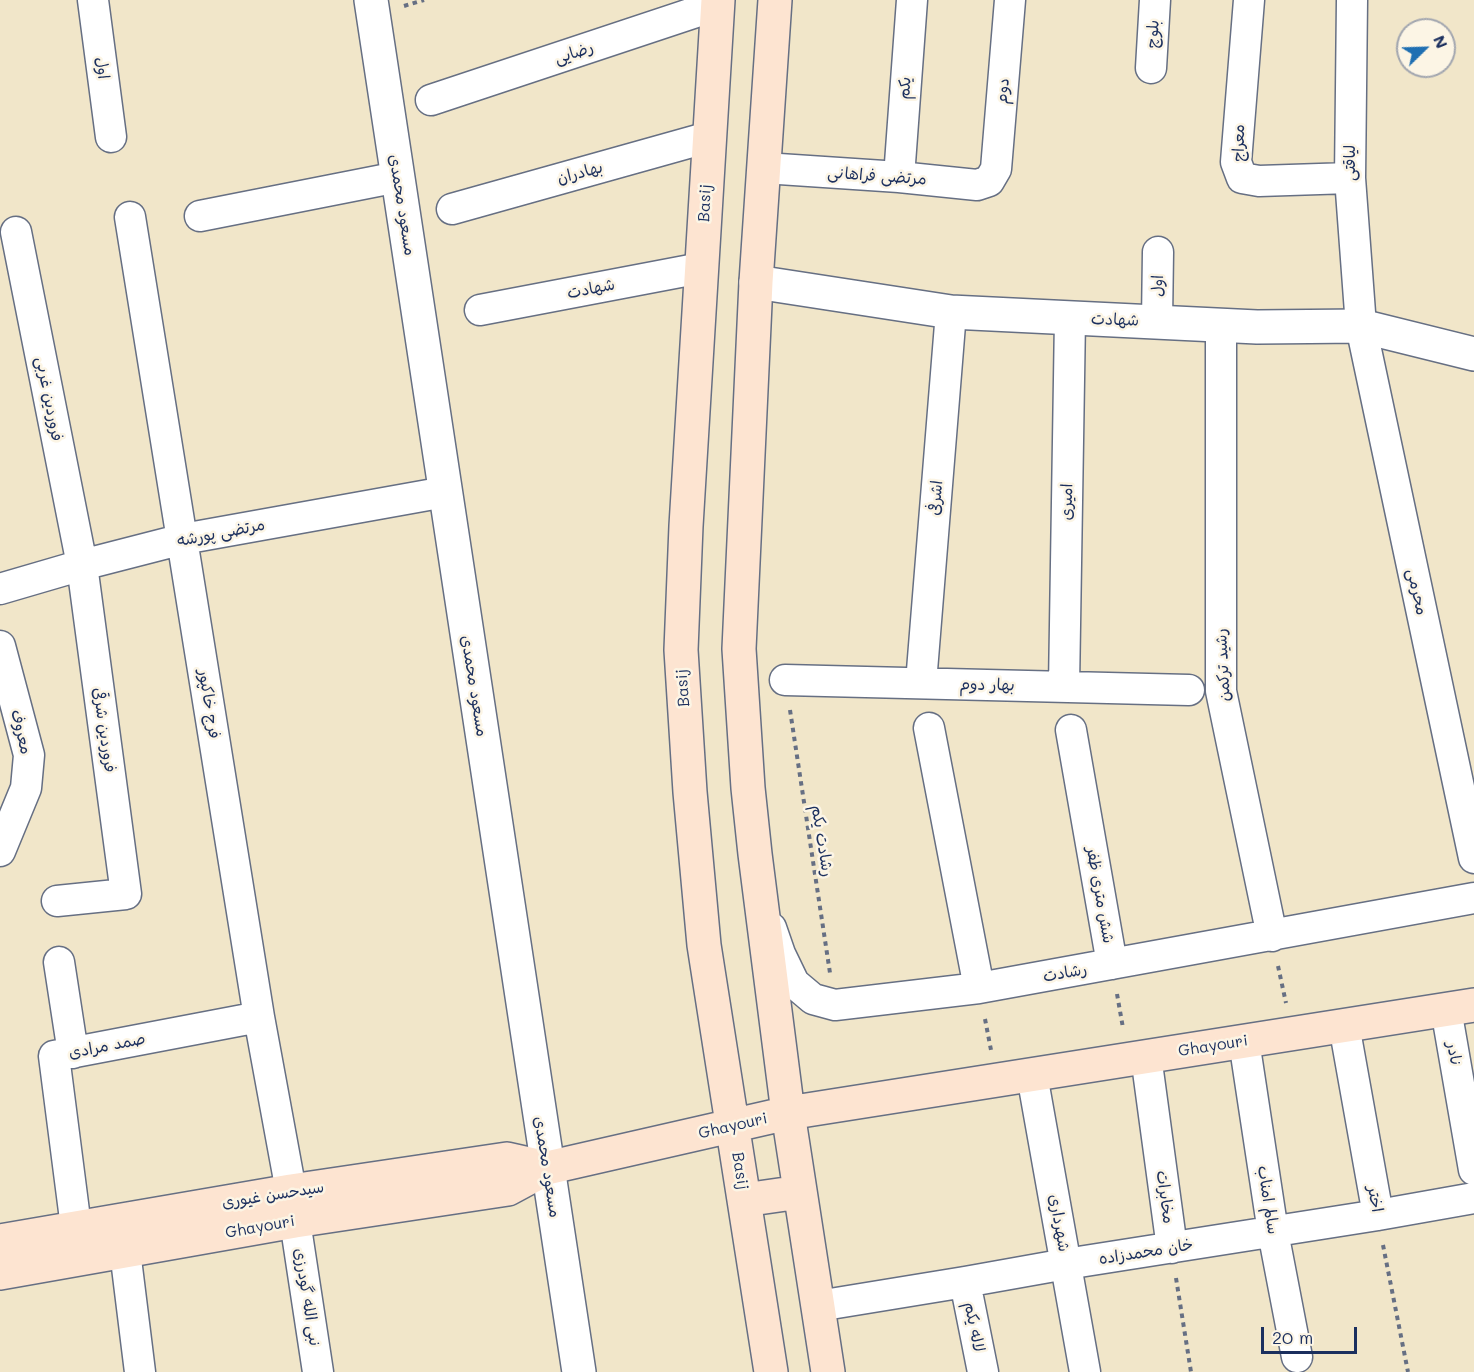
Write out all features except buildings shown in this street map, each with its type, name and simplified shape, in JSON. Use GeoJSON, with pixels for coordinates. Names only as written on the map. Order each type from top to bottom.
{"type":"FeatureCollection","features":[{"type":"Feature","properties":{"kind":"main road"},"geometry":{"type":"LineString","coordinates":[[775,0],[756,282],[739,649],[748,788],[755,854],[788,1113],[828,1372]]}},
{"type":"Feature","properties":{"kind":"main road","name":"Basij"},"geometry":{"type":"LineString","coordinates":[[718,3],[686,526],[681,650],[690,792],[704,945],[771,1372]]}},
{"type":"Feature","properties":{"kind":"main road","name":"Ghayouri"},"geometry":{"type":"LineString","coordinates":[[0,1274],[125,1251],[293,1206],[508,1189],[547,1168],[788,1113],[1460,1007]]}},
{"type":"Feature","properties":{"kind":"main road"},"geometry":{"type":"LineString","coordinates":[[744,1200],[800,1192]]}},
{"type":"Feature","properties":{"kind":"main road","name":"سیدحسن غیوری"},"geometry":{"type":"LineString","coordinates":[[0,1241],[76,1227],[293,1206]]}},
{"type":"Feature","properties":{"kind":"street","name":"اول"},"geometry":{"type":"LineString","coordinates":[[93,0],[111,136]]}},
{"type":"Feature","properties":{"kind":"street","name":"مسعود محمدی"},"geometry":{"type":"LineString","coordinates":[[371,0],[579,1372]]}},
{"type":"Feature","properties":{"kind":"street","name":"یکم"},"geometry":{"type":"LineString","coordinates":[[899,177],[912,0]]}},
{"type":"Feature","properties":{"kind":"street","name":"دوم"},"geometry":{"type":"LineString","coordinates":[[989,180],[996,169],[1010,0]]}},
{"type":"Feature","properties":{"kind":"street","name":"بلوچ"},"geometry":{"type":"LineString","coordinates":[[1151,68],[1155,0]]}},
{"type":"Feature","properties":{"kind":"street","name":"معراج"},"geometry":{"type":"LineString","coordinates":[[1249,0],[1236,162],[1242,178],[1259,181],[1350,178]]}},
{"type":"Feature","properties":{"kind":"street","name":"لیاقتی"},"geometry":{"type":"LineString","coordinates":[[1352,0],[1350,178],[1361,327]]}},
{"type":"Feature","properties":{"kind":"street","name":"رضایی"},"geometry":{"type":"LineString","coordinates":[[431,100],[718,3]]}},
{"type":"Feature","properties":{"kind":"street","name":"بهادران"},"geometry":{"type":"LineString","coordinates":[[452,208],[709,137]]}},
{"type":"Feature","properties":{"kind":"street","name":"مرتضی فراهانی"},"geometry":{"type":"LineString","coordinates":[[764,168],[977,184],[989,180]]}},
{"type":"Feature","properties":{"kind":"street"},"geometry":{"type":"LineString","coordinates":[[200,216],[398,177]]}},
{"type":"Feature","properties":{"kind":"street","name":"فرج خاکپور"},"geometry":{"type":"LineString","coordinates":[[130,217],[259,1017],[293,1206]]}},
{"type":"Feature","properties":{"kind":"street","name":"فروردین غربی"},"geometry":{"type":"LineString","coordinates":[[16,232],[82,565]]}},
{"type":"Feature","properties":{"kind":"street","name":"اول"},"geometry":{"type":"LineString","coordinates":[[1157,321],[1158,252]]}},
{"type":"Feature","properties":{"kind":"street","name":"شهادت"},"geometry":{"type":"LineString","coordinates":[[480,310],[701,268]]}},
{"type":"Feature","properties":{"kind":"street","name":"شهادت"},"geometry":{"type":"LineString","coordinates":[[756,282],[951,312],[1221,326],[1361,327],[1474,354]]}},
{"type":"Feature","properties":{"kind":"street","name":"اشرفی"},"geometry":{"type":"LineString","coordinates":[[921,683],[951,312]]}},
{"type":"Feature","properties":{"kind":"street","name":"امیری"},"geometry":{"type":"LineString","coordinates":[[1064,686],[1070,318]]}},
{"type":"Feature","properties":{"kind":"street","name":"رشید ترکمن"},"geometry":{"type":"LineString","coordinates":[[1221,326],[1221,691],[1272,936]]}},
{"type":"Feature","properties":{"kind":"street","name":"محرمی"},"geometry":{"type":"LineString","coordinates":[[1361,327],[1474,858]]}},
{"type":"Feature","properties":{"kind":"street","name":"مرتضی پورشه"},"geometry":{"type":"LineString","coordinates":[[0,589],[183,539],[445,492]]}},
{"type":"Feature","properties":{"kind":"street","name":"فروردین شرقی"},"geometry":{"type":"LineString","coordinates":[[57,901],[126,894],[82,565]]}},
{"type":"Feature","properties":{"kind":"street","name":"معروف"},"geometry":{"type":"LineString","coordinates":[[0,646],[29,755],[26,788],[0,851]]}},
{"type":"Feature","properties":{"kind":"street","name":"بهار دوم"},"geometry":{"type":"LineString","coordinates":[[785,680],[1190,690]]}},
{"type":"Feature","properties":{"kind":"street"},"geometry":{"type":"LineString","coordinates":[[929,728],[979,988]]}},
{"type":"Feature","properties":{"kind":"street","name":"شش متری ظفر"},"geometry":{"type":"LineString","coordinates":[[1071,730],[1112,964]]}},
{"type":"Feature","properties":{"kind":"street","name":"رشادت"},"geometry":{"type":"LineString","coordinates":[[755,854],[768,915],[780,954],[794,983],[813,999],[835,1005],[979,988],[1474,898]]}},
{"type":"Feature","properties":{"kind":"street"},"geometry":{"type":"LineString","coordinates":[[59,962],[73,1053]]}},
{"type":"Feature","properties":{"kind":"street","name":"نادر"},"geometry":{"type":"LineString","coordinates":[[1460,1007],[1474,1170]]}},
{"type":"Feature","properties":{"kind":"street","name":"صمد مرادی"},"geometry":{"type":"LineString","coordinates":[[76,1227],[54,1056],[259,1017]]}},
{"type":"Feature","properties":{"kind":"street","name":"اختر"},"geometry":{"type":"LineString","coordinates":[[1344,1025],[1378,1215]]}},
{"type":"Feature","properties":{"kind":"street","name":"سالم امناب"},"geometry":{"type":"LineString","coordinates":[[1244,1041],[1273,1232],[1297,1357]]}},
{"type":"Feature","properties":{"kind":"street","name":"مخابرات"},"geometry":{"type":"LineString","coordinates":[[1137,1058],[1172,1248]]}},
{"type":"Feature","properties":{"kind":"street","name":"شهرداری"},"geometry":{"type":"LineString","coordinates":[[1032,1075],[1085,1372]]}},
{"type":"Feature","properties":{"kind":"street","name":"خان محمدزاده"},"geometry":{"type":"LineString","coordinates":[[818,1306],[1474,1198]]}},
{"type":"Feature","properties":{"kind":"street","name":"نبی الله گودرزی"},"geometry":{"type":"LineString","coordinates":[[293,1206],[318,1372]]}},
{"type":"Feature","properties":{"kind":"street"},"geometry":{"type":"LineString","coordinates":[[125,1251],[140,1372]]}},
{"type":"Feature","properties":{"kind":"street","name":"لاله یکم"},"geometry":{"type":"LineString","coordinates":[[966,1282],[983,1372]]}},
{"type":"Feature","properties":{"kind":"path","name":"رشادت یکم"},"geometry":{"type":"LineString","coordinates":[[785,680],[835,1005]]}},
{"type":"Feature","properties":{"kind":"path"},"geometry":{"type":"LineString","coordinates":[[1272,936],[1292,1034]]}},
{"type":"Feature","properties":{"kind":"path","name":"شش متری ظفر"},"geometry":{"type":"LineString","coordinates":[[1112,964],[1137,1058]]}},
{"type":"Feature","properties":{"kind":"path"},"geometry":{"type":"LineString","coordinates":[[979,988],[997,1080]]}},
{"type":"Feature","properties":{"kind":"path","name":"اختر"},"geometry":{"type":"LineString","coordinates":[[1378,1215],[1408,1372]]}},
{"type":"Feature","properties":{"kind":"path","name":"مخابرات"},"geometry":{"type":"LineString","coordinates":[[1172,1248],[1191,1372]]}}]}
